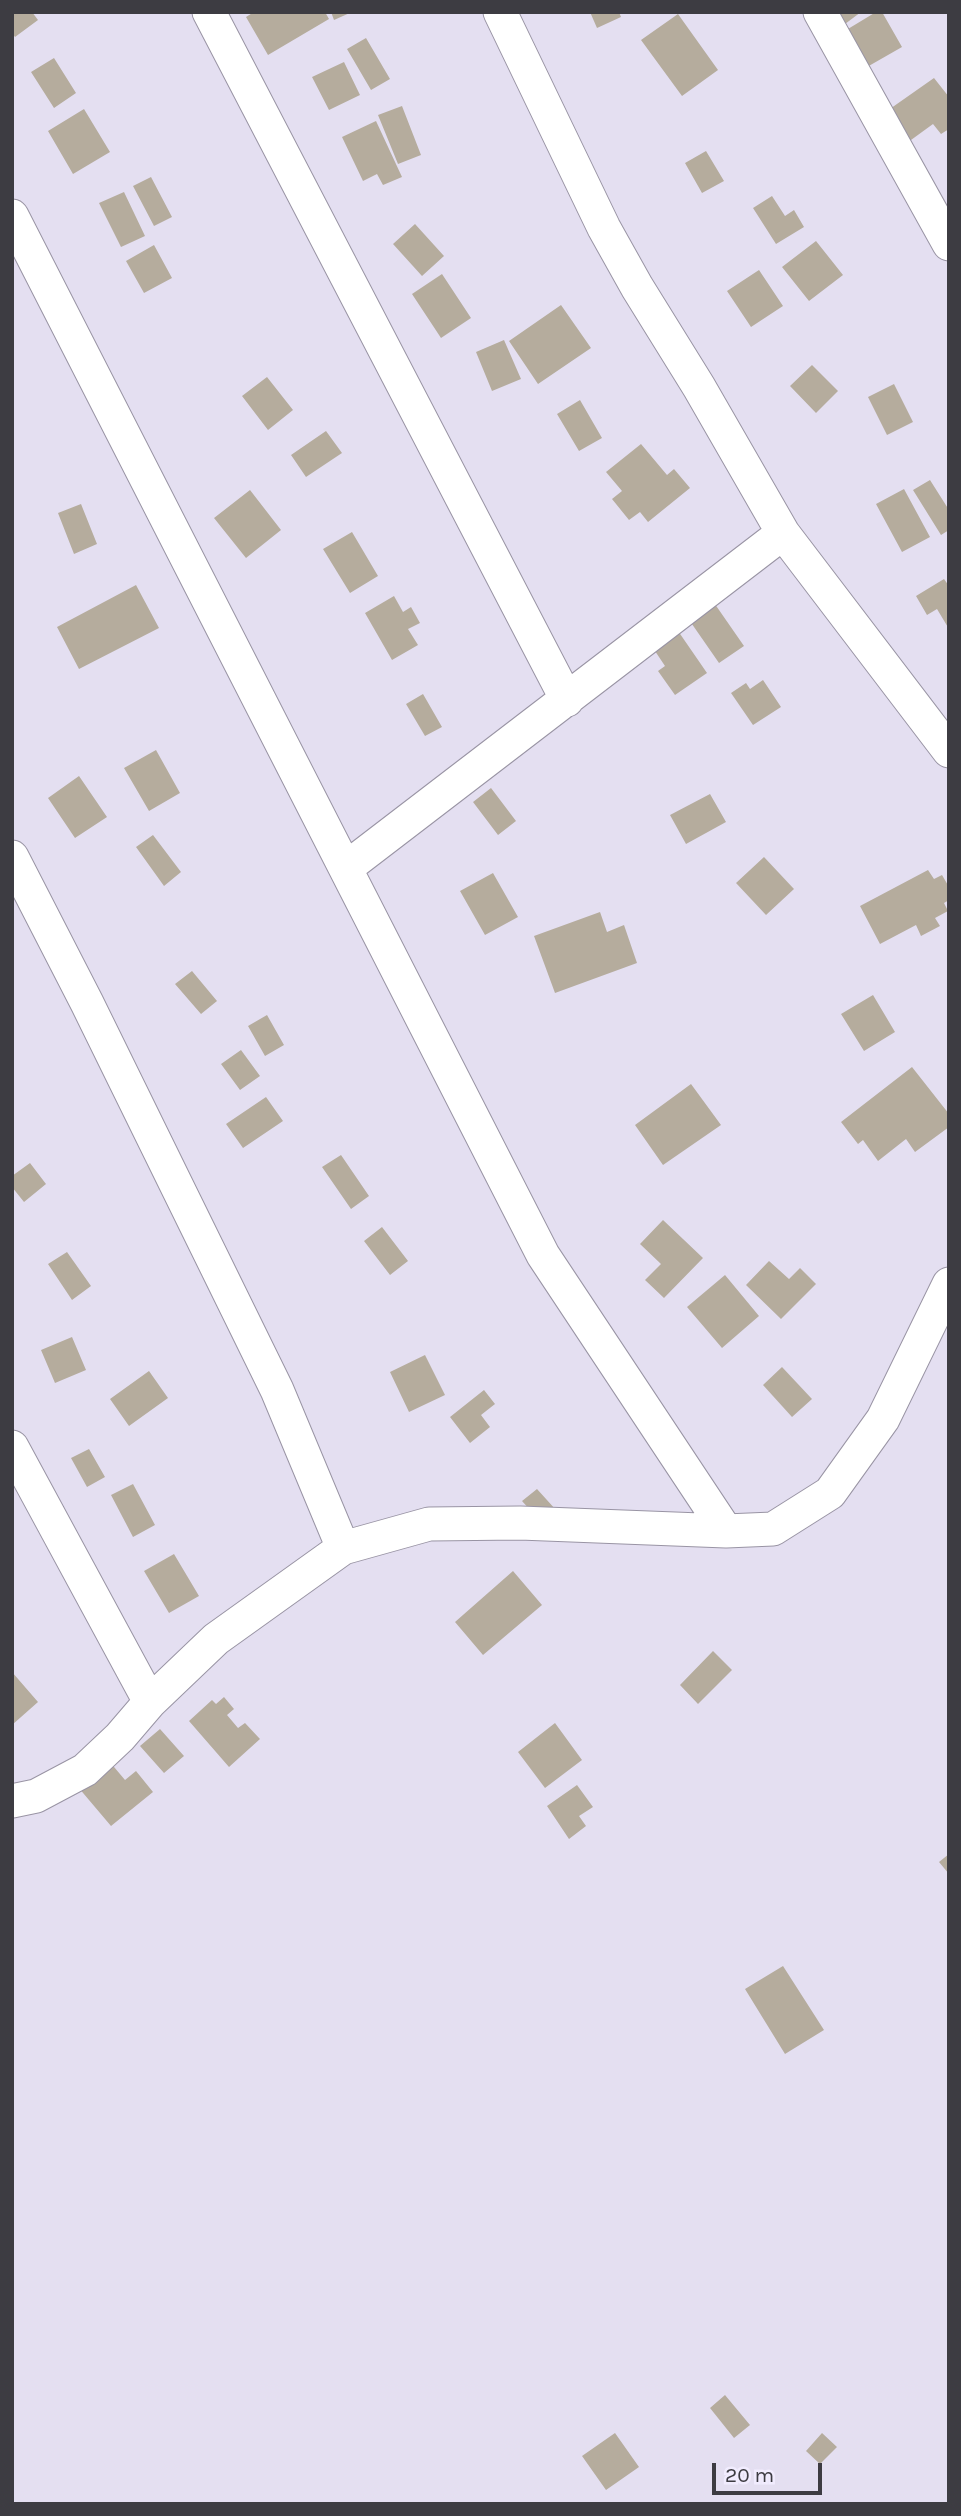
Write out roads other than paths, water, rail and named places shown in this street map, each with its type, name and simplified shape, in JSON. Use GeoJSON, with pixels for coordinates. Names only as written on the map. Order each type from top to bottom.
{"type":"FeatureCollection","features":[{"type":"Feature","properties":{"kind":"street"},"geometry":{"type":"LineString","coordinates":[[209,12],[567,700]]}},
{"type":"Feature","properties":{"kind":"street"},"geometry":{"type":"LineString","coordinates":[[500,12],[604,228],[783,533],[949,751]]}},
{"type":"Feature","properties":{"kind":"street"},"geometry":{"type":"LineString","coordinates":[[820,12],[949,244]]}},
{"type":"Feature","properties":{"kind":"street"},"geometry":{"type":"LineString","coordinates":[[12,216],[543,1255],[726,1531]]}},
{"type":"Feature","properties":{"kind":"street"},"geometry":{"type":"LineString","coordinates":[[346,868],[783,533]]}},
{"type":"Feature","properties":{"kind":"street"},"geometry":{"type":"LineString","coordinates":[[12,857],[88,1003],[277,1390],[343,1548]]}},
{"type":"Feature","properties":{"kind":"street"},"geometry":{"type":"LineString","coordinates":[[12,1801],[36,1796],[85,1770],[120,1737],[150,1702],[216,1639],[343,1548],[429,1524],[520,1523],[726,1531],[773,1529],[830,1493],[883,1419],[949,1284]]}},
{"type":"Feature","properties":{"kind":"street"},"geometry":{"type":"LineString","coordinates":[[12,1447],[150,1702]]}}]}
